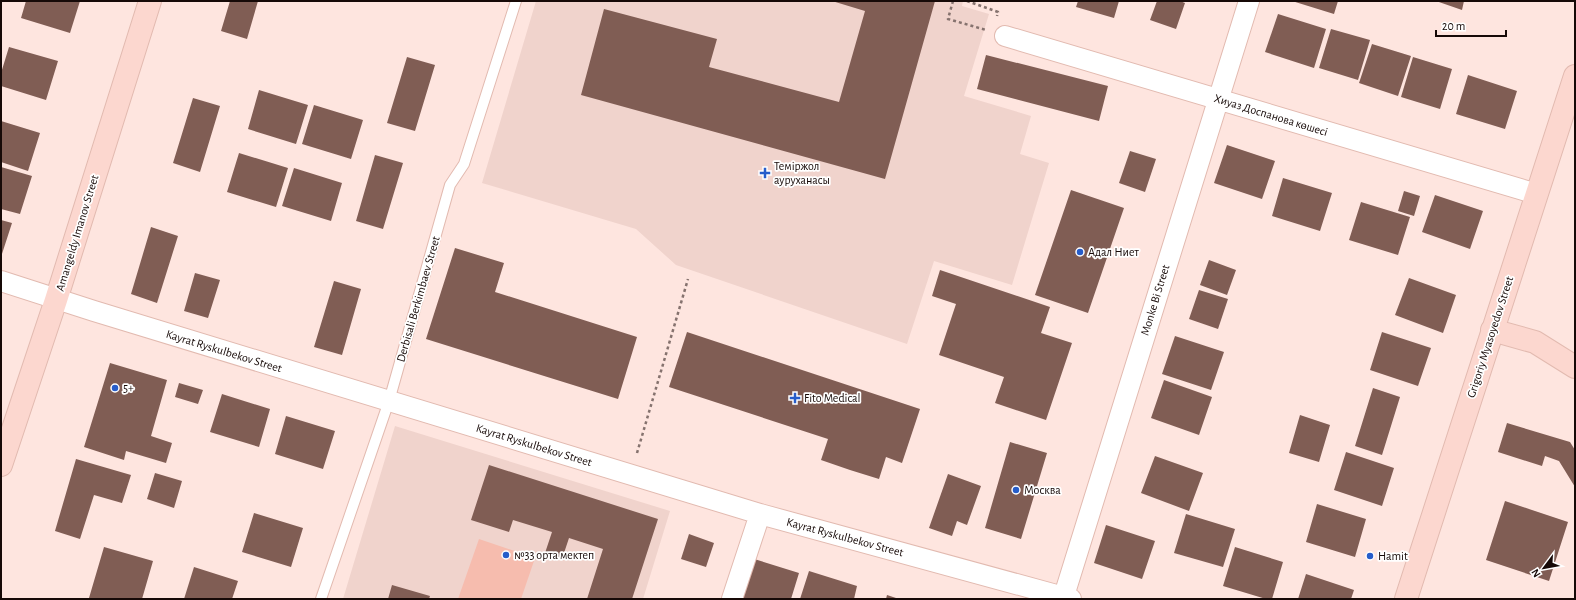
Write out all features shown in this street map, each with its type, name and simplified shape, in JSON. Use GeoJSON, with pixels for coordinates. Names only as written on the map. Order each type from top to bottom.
{"type":"FeatureCollection","features":[{"type":"Feature","properties":{"kind":"main road","name":"Amangeldy Imanov Street"},"geometry":{"type":"LineString","coordinates":[[1,465],[56,300],[150,1]]}},
{"type":"Feature","properties":{"kind":"main road","name":"Grigoriy Myasoyedov Street"},"geometry":{"type":"LineString","coordinates":[[1406,599],[1575,76]]}},
{"type":"Feature","properties":{"kind":"main road"},"geometry":{"type":"LineString","coordinates":[[1492,330],[1535,342],[1575,367]]}},
{"type":"Feature","properties":{"kind":"street","name":"Monke Bi Street"},"geometry":{"type":"LineString","coordinates":[[1066,598],[1249,1]]}},
{"type":"Feature","properties":{"kind":"street","name":"Хиуаз Доспанова көшесі"},"geometry":{"type":"LineString","coordinates":[[999,34],[1537,194]]}},
{"type":"Feature","properties":{"kind":"street","name":"Kayrat Ryskulbekov Street"},"geometry":{"type":"LineString","coordinates":[[1,281],[56,300],[760,514],[1066,598]]}},
{"type":"Feature","properties":{"kind":"street"},"geometry":{"type":"LineString","coordinates":[[732,599],[760,514]]}},
{"type":"Feature","properties":{"kind":"lane","name":"Derbisali Berkimbaev Street"},"geometry":{"type":"LineString","coordinates":[[321,599],[389,401],[450,185],[464,164],[516,1]]}},
{"type":"Feature","properties":{"kind":"path"},"geometry":{"type":"LineString","coordinates":[[952,1],[948,19],[999,34],[998,12],[967,1]]}},
{"type":"Feature","properties":{"kind":"path"},"geometry":{"type":"LineString","coordinates":[[631,475],[688,279]]}},
{"type":"Feature","properties":{"kind":"shaded area","name":"Теміржол ауруханасы"},"geometry":{"type":"Polygon","coordinates":[[[536,1],[963,1],[962,6],[989,14],[964,96],[1031,116],[1020,154],[1049,163],[1012,285],[934,261],[907,344],[676,265],[636,229],[482,183],[536,1]]]}},
{"type":"Feature","properties":{"kind":"shaded area","name":"№33 орта мектеп"},"geometry":{"type":"Polygon","coordinates":[[[395,426],[670,511],[643,599],[343,599],[395,426]]]}},
{"type":"Feature","properties":{"kind":"shaded area"},"geometry":{"type":"Polygon","coordinates":[[[479,539],[535,558],[521,599],[458,599],[479,539]]]}},
{"type":"Feature","properties":{"kind":"building"},"geometry":{"type":"Polygon","coordinates":[[[26,1],[80,1],[70,33],[21,18],[26,1]]]}},
{"type":"Feature","properties":{"kind":"building"},"geometry":{"type":"Polygon","coordinates":[[[230,1],[258,1],[247,39],[221,31],[230,1]]]}},
{"type":"Feature","properties":{"kind":"building"},"geometry":{"type":"Polygon","coordinates":[[[832,1],[935,1],[885,179],[581,95],[604,9],[717,39],[709,67],[839,102],[865,11],[832,1]]]}},
{"type":"Feature","properties":{"kind":"building"},"geometry":{"type":"Polygon","coordinates":[[[1078,1],[1119,1],[1114,18],[1076,7],[1078,1]]]}},
{"type":"Feature","properties":{"kind":"building"},"geometry":{"type":"Polygon","coordinates":[[[1157,1],[1180,1],[1185,3],[1176,29],[1150,20],[1157,1]]]}},
{"type":"Feature","properties":{"kind":"building"},"geometry":{"type":"Polygon","coordinates":[[[1292,1],[1338,1],[1334,14],[1292,1]]]}},
{"type":"Feature","properties":{"kind":"building"},"geometry":{"type":"Polygon","coordinates":[[[1436,1],[1464,1],[1462,10],[1436,1]]]}},
{"type":"Feature","properties":{"kind":"building"},"geometry":{"type":"Polygon","coordinates":[[[1278,14],[1326,29],[1314,68],[1265,52],[1278,14]]]}},
{"type":"Feature","properties":{"kind":"building"},"geometry":{"type":"Polygon","coordinates":[[[1331,29],[1370,40],[1358,80],[1319,68],[1331,29]]]}},
{"type":"Feature","properties":{"kind":"building"},"geometry":{"type":"Polygon","coordinates":[[[1372,44],[1411,56],[1398,96],[1359,83],[1372,44]]]}},
{"type":"Feature","properties":{"kind":"building"},"geometry":{"type":"Polygon","coordinates":[[[9,47],[58,61],[46,100],[1,86],[1,73],[9,47]]]}},
{"type":"Feature","properties":{"kind":"building"},"geometry":{"type":"Polygon","coordinates":[[[986,55],[1108,86],[1099,121],[977,89],[986,55]]]}},
{"type":"Feature","properties":{"kind":"building"},"geometry":{"type":"Polygon","coordinates":[[[407,57],[435,65],[415,131],[387,123],[407,57]]]}},
{"type":"Feature","properties":{"kind":"building"},"geometry":{"type":"Polygon","coordinates":[[[1413,57],[1452,69],[1440,109],[1401,97],[1413,57]]]}},
{"type":"Feature","properties":{"kind":"building"},"geometry":{"type":"Polygon","coordinates":[[[1468,75],[1517,91],[1505,129],[1456,114],[1468,75]]]}},
{"type":"Feature","properties":{"kind":"building"},"geometry":{"type":"Polygon","coordinates":[[[259,90],[308,105],[296,144],[248,129],[259,90]]]}},
{"type":"Feature","properties":{"kind":"building"},"geometry":{"type":"Polygon","coordinates":[[[193,98],[220,106],[200,172],[173,163],[193,98]]]}},
{"type":"Feature","properties":{"kind":"building"},"geometry":{"type":"Polygon","coordinates":[[[314,105],[363,120],[351,159],[302,144],[314,105]]]}},
{"type":"Feature","properties":{"kind":"building"},"geometry":{"type":"Polygon","coordinates":[[[1,121],[40,133],[28,171],[1,162],[1,121]]]}},
{"type":"Feature","properties":{"kind":"building"},"geometry":{"type":"Polygon","coordinates":[[[1227,145],[1275,161],[1262,199],[1214,183],[1227,145]]]}},
{"type":"Feature","properties":{"kind":"building"},"geometry":{"type":"Polygon","coordinates":[[[1130,151],[1156,159],[1145,192],[1119,183],[1130,151]]]}},
{"type":"Feature","properties":{"kind":"building"},"geometry":{"type":"Polygon","coordinates":[[[239,153],[288,168],[276,207],[227,192],[239,153]]]}},
{"type":"Feature","properties":{"kind":"building"},"geometry":{"type":"Polygon","coordinates":[[[375,155],[403,163],[383,229],[356,221],[375,155]]]}},
{"type":"Feature","properties":{"kind":"building"},"geometry":{"type":"Polygon","coordinates":[[[1,167],[32,176],[20,214],[1,209],[1,167]]]}},
{"type":"Feature","properties":{"kind":"building"},"geometry":{"type":"Polygon","coordinates":[[[294,168],[342,183],[331,221],[282,206],[294,168]]]}},
{"type":"Feature","properties":{"kind":"building"},"geometry":{"type":"Polygon","coordinates":[[[1283,178],[1332,193],[1320,231],[1272,216],[1283,178]]]}},
{"type":"Feature","properties":{"kind":"building","name":"Адал Ниет"},"geometry":{"type":"Polygon","coordinates":[[[1071,190],[1124,208],[1088,313],[1035,295],[1071,190]]]}},
{"type":"Feature","properties":{"kind":"building"},"geometry":{"type":"Polygon","coordinates":[[[1404,191],[1420,196],[1414,216],[1398,211],[1404,191]]]}},
{"type":"Feature","properties":{"kind":"building"},"geometry":{"type":"Polygon","coordinates":[[[1435,195],[1483,211],[1470,249],[1422,232],[1435,195]]]}},
{"type":"Feature","properties":{"kind":"building"},"geometry":{"type":"Polygon","coordinates":[[[1361,202],[1410,217],[1398,255],[1349,240],[1361,202]]]}},
{"type":"Feature","properties":{"kind":"building"},"geometry":{"type":"Polygon","coordinates":[[[1,220],[12,223],[1,257],[1,220]]]}},
{"type":"Feature","properties":{"kind":"building"},"geometry":{"type":"Polygon","coordinates":[[[151,227],[178,236],[157,303],[131,294],[151,227]]]}},
{"type":"Feature","properties":{"kind":"building"},"geometry":{"type":"Polygon","coordinates":[[[455,248],[504,263],[495,292],[637,337],[618,399],[426,339],[455,248]]]}},
{"type":"Feature","properties":{"kind":"building"},"geometry":{"type":"Polygon","coordinates":[[[1209,260],[1236,270],[1227,295],[1200,285],[1209,260]]]}},
{"type":"Feature","properties":{"kind":"building"},"geometry":{"type":"Polygon","coordinates":[[[940,270],[1050,307],[1041,333],[1072,343],[1046,420],[995,403],[1004,377],[939,355],[956,304],[932,296],[940,270]]]}},
{"type":"Feature","properties":{"kind":"building"},"geometry":{"type":"Polygon","coordinates":[[[195,273],[220,280],[208,318],[184,311],[195,273]]]}},
{"type":"Feature","properties":{"kind":"building"},"geometry":{"type":"Polygon","coordinates":[[[1409,278],[1456,295],[1443,333],[1395,315],[1409,278]]]}},
{"type":"Feature","properties":{"kind":"building"},"geometry":{"type":"Polygon","coordinates":[[[334,281],[361,289],[342,355],[314,347],[334,281]]]}},
{"type":"Feature","properties":{"kind":"building"},"geometry":{"type":"Polygon","coordinates":[[[1199,290],[1228,299],[1218,329],[1189,319],[1199,290]]]}},
{"type":"Feature","properties":{"kind":"building","name":"Fito Medical"},"geometry":{"type":"Polygon","coordinates":[[[687,332],[920,409],[902,463],[886,457],[879,479],[850,470],[821,460],[828,439],[669,387],[687,332]]]}},
{"type":"Feature","properties":{"kind":"building"},"geometry":{"type":"Polygon","coordinates":[[[1382,332],[1431,348],[1418,386],[1370,370],[1382,332]]]}},
{"type":"Feature","properties":{"kind":"building"},"geometry":{"type":"Polygon","coordinates":[[[1175,336],[1224,352],[1211,390],[1162,374],[1175,336]]]}},
{"type":"Feature","properties":{"kind":"building"},"geometry":{"type":"Polygon","coordinates":[[[110,363],[167,380],[151,436],[172,443],[166,463],[126,451],[124,460],[84,447],[110,363]]]}},
{"type":"Feature","properties":{"kind":"building"},"geometry":{"type":"Polygon","coordinates":[[[1164,380],[1212,397],[1199,435],[1151,418],[1164,380]]]}},
{"type":"Feature","properties":{"kind":"building"},"geometry":{"type":"Polygon","coordinates":[[[179,383],[203,390],[198,404],[175,397],[179,383]]]}},
{"type":"Feature","properties":{"kind":"building"},"geometry":{"type":"Polygon","coordinates":[[[1373,388],[1400,397],[1382,455],[1355,446],[1373,388]]]}},
{"type":"Feature","properties":{"kind":"building"},"geometry":{"type":"Polygon","coordinates":[[[222,394],[270,409],[259,447],[210,432],[222,394]]]}},
{"type":"Feature","properties":{"kind":"building"},"geometry":{"type":"Polygon","coordinates":[[[1300,415],[1330,425],[1319,462],[1289,453],[1300,415]]]}},
{"type":"Feature","properties":{"kind":"building"},"geometry":{"type":"Polygon","coordinates":[[[286,416],[335,431],[323,469],[275,454],[286,416]]]}},
{"type":"Feature","properties":{"kind":"building"},"geometry":{"type":"Polygon","coordinates":[[[1507,423],[1570,442],[1575,450],[1575,487],[1559,461],[1545,456],[1542,466],[1498,452],[1507,423]]]}},
{"type":"Feature","properties":{"kind":"building","name":"Москва"},"geometry":{"type":"Polygon","coordinates":[[[1010,442],[1047,453],[1021,539],[985,528],[1010,442]]]}},
{"type":"Feature","properties":{"kind":"building"},"geometry":{"type":"Polygon","coordinates":[[[1346,452],[1394,468],[1382,506],[1334,490],[1346,452]]]}},
{"type":"Feature","properties":{"kind":"building"},"geometry":{"type":"Polygon","coordinates":[[[1155,456],[1203,473],[1189,511],[1141,493],[1155,456]]]}},
{"type":"Feature","properties":{"kind":"building"},"geometry":{"type":"Polygon","coordinates":[[[76,459],[131,475],[122,503],[94,495],[80,539],[55,531],[76,459]]]}},
{"type":"Feature","properties":{"kind":"building"},"geometry":{"type":"Polygon","coordinates":[[[489,465],[658,519],[632,599],[587,599],[603,549],[569,538],[562,559],[545,553],[552,532],[513,520],[509,532],[471,520],[489,465]]]}},
{"type":"Feature","properties":{"kind":"building"},"geometry":{"type":"Polygon","coordinates":[[[155,473],[182,481],[174,508],[147,499],[155,473]]]}},
{"type":"Feature","properties":{"kind":"building"},"geometry":{"type":"Polygon","coordinates":[[[948,474],[981,486],[967,525],[957,521],[952,536],[929,528],[948,474]]]}},
{"type":"Feature","properties":{"kind":"building"},"geometry":{"type":"Polygon","coordinates":[[[1505,501],[1568,522],[1549,581],[1486,560],[1505,501]]]}},
{"type":"Feature","properties":{"kind":"building"},"geometry":{"type":"Polygon","coordinates":[[[1317,504],[1366,519],[1355,557],[1306,542],[1317,504]]]}},
{"type":"Feature","properties":{"kind":"building"},"geometry":{"type":"Polygon","coordinates":[[[254,513],[303,528],[291,567],[242,552],[254,513]]]}},
{"type":"Feature","properties":{"kind":"building"},"geometry":{"type":"Polygon","coordinates":[[[1186,514],[1235,529],[1223,567],[1174,553],[1186,514]]]}},
{"type":"Feature","properties":{"kind":"building"},"geometry":{"type":"Polygon","coordinates":[[[1106,525],[1155,541],[1142,579],[1094,563],[1106,525]]]}},
{"type":"Feature","properties":{"kind":"building"},"geometry":{"type":"Polygon","coordinates":[[[689,534],[714,543],[706,567],[681,559],[689,534]]]}},
{"type":"Feature","properties":{"kind":"building"},"geometry":{"type":"Polygon","coordinates":[[[104,547],[153,561],[142,599],[89,598],[104,547]]]}},
{"type":"Feature","properties":{"kind":"building"},"geometry":{"type":"Polygon","coordinates":[[[1235,547],[1283,562],[1272,599],[1266,599],[1223,586],[1235,547]]]}},
{"type":"Feature","properties":{"kind":"building"},"geometry":{"type":"Polygon","coordinates":[[[751,558],[799,573],[791,599],[738,599],[751,558]]]}},
{"type":"Feature","properties":{"kind":"building"},"geometry":{"type":"Polygon","coordinates":[[[194,567],[238,581],[232,599],[184,599],[194,567]]]}},
{"type":"Feature","properties":{"kind":"building"},"geometry":{"type":"Polygon","coordinates":[[[809,571],[857,586],[854,599],[800,599],[809,571]]]}},
{"type":"Feature","properties":{"kind":"building"},"geometry":{"type":"Polygon","coordinates":[[[1306,574],[1354,590],[1351,599],[1298,599],[1306,574]]]}},
{"type":"Feature","properties":{"kind":"building"},"geometry":{"type":"Polygon","coordinates":[[[392,585],[430,596],[429,599],[388,599],[392,585]]]}},
{"type":"Feature","properties":{"kind":"building"},"geometry":{"type":"Polygon","coordinates":[[[887,595],[899,599],[886,599],[887,595]]]}},
{"type":"Feature","properties":{"kind":"place","name":"Теміржол ауруханасы"},"geometry":{"type":"Point","coordinates":[765,173]}},
{"type":"Feature","properties":{"kind":"place","name":"Адал Ниет"},"geometry":{"type":"Point","coordinates":[1080,252]}},
{"type":"Feature","properties":{"kind":"place","name":"5+"},"geometry":{"type":"Point","coordinates":[115,388]}},
{"type":"Feature","properties":{"kind":"place","name":"Fito Medical"},"geometry":{"type":"Point","coordinates":[795,398]}},
{"type":"Feature","properties":{"kind":"place","name":"Москва"},"geometry":{"type":"Point","coordinates":[1016,490]}},
{"type":"Feature","properties":{"kind":"place","name":"№33 орта мектеп"},"geometry":{"type":"Point","coordinates":[506,555]}},
{"type":"Feature","properties":{"kind":"place","name":"Hamit"},"geometry":{"type":"Point","coordinates":[1370,556]}}]}
